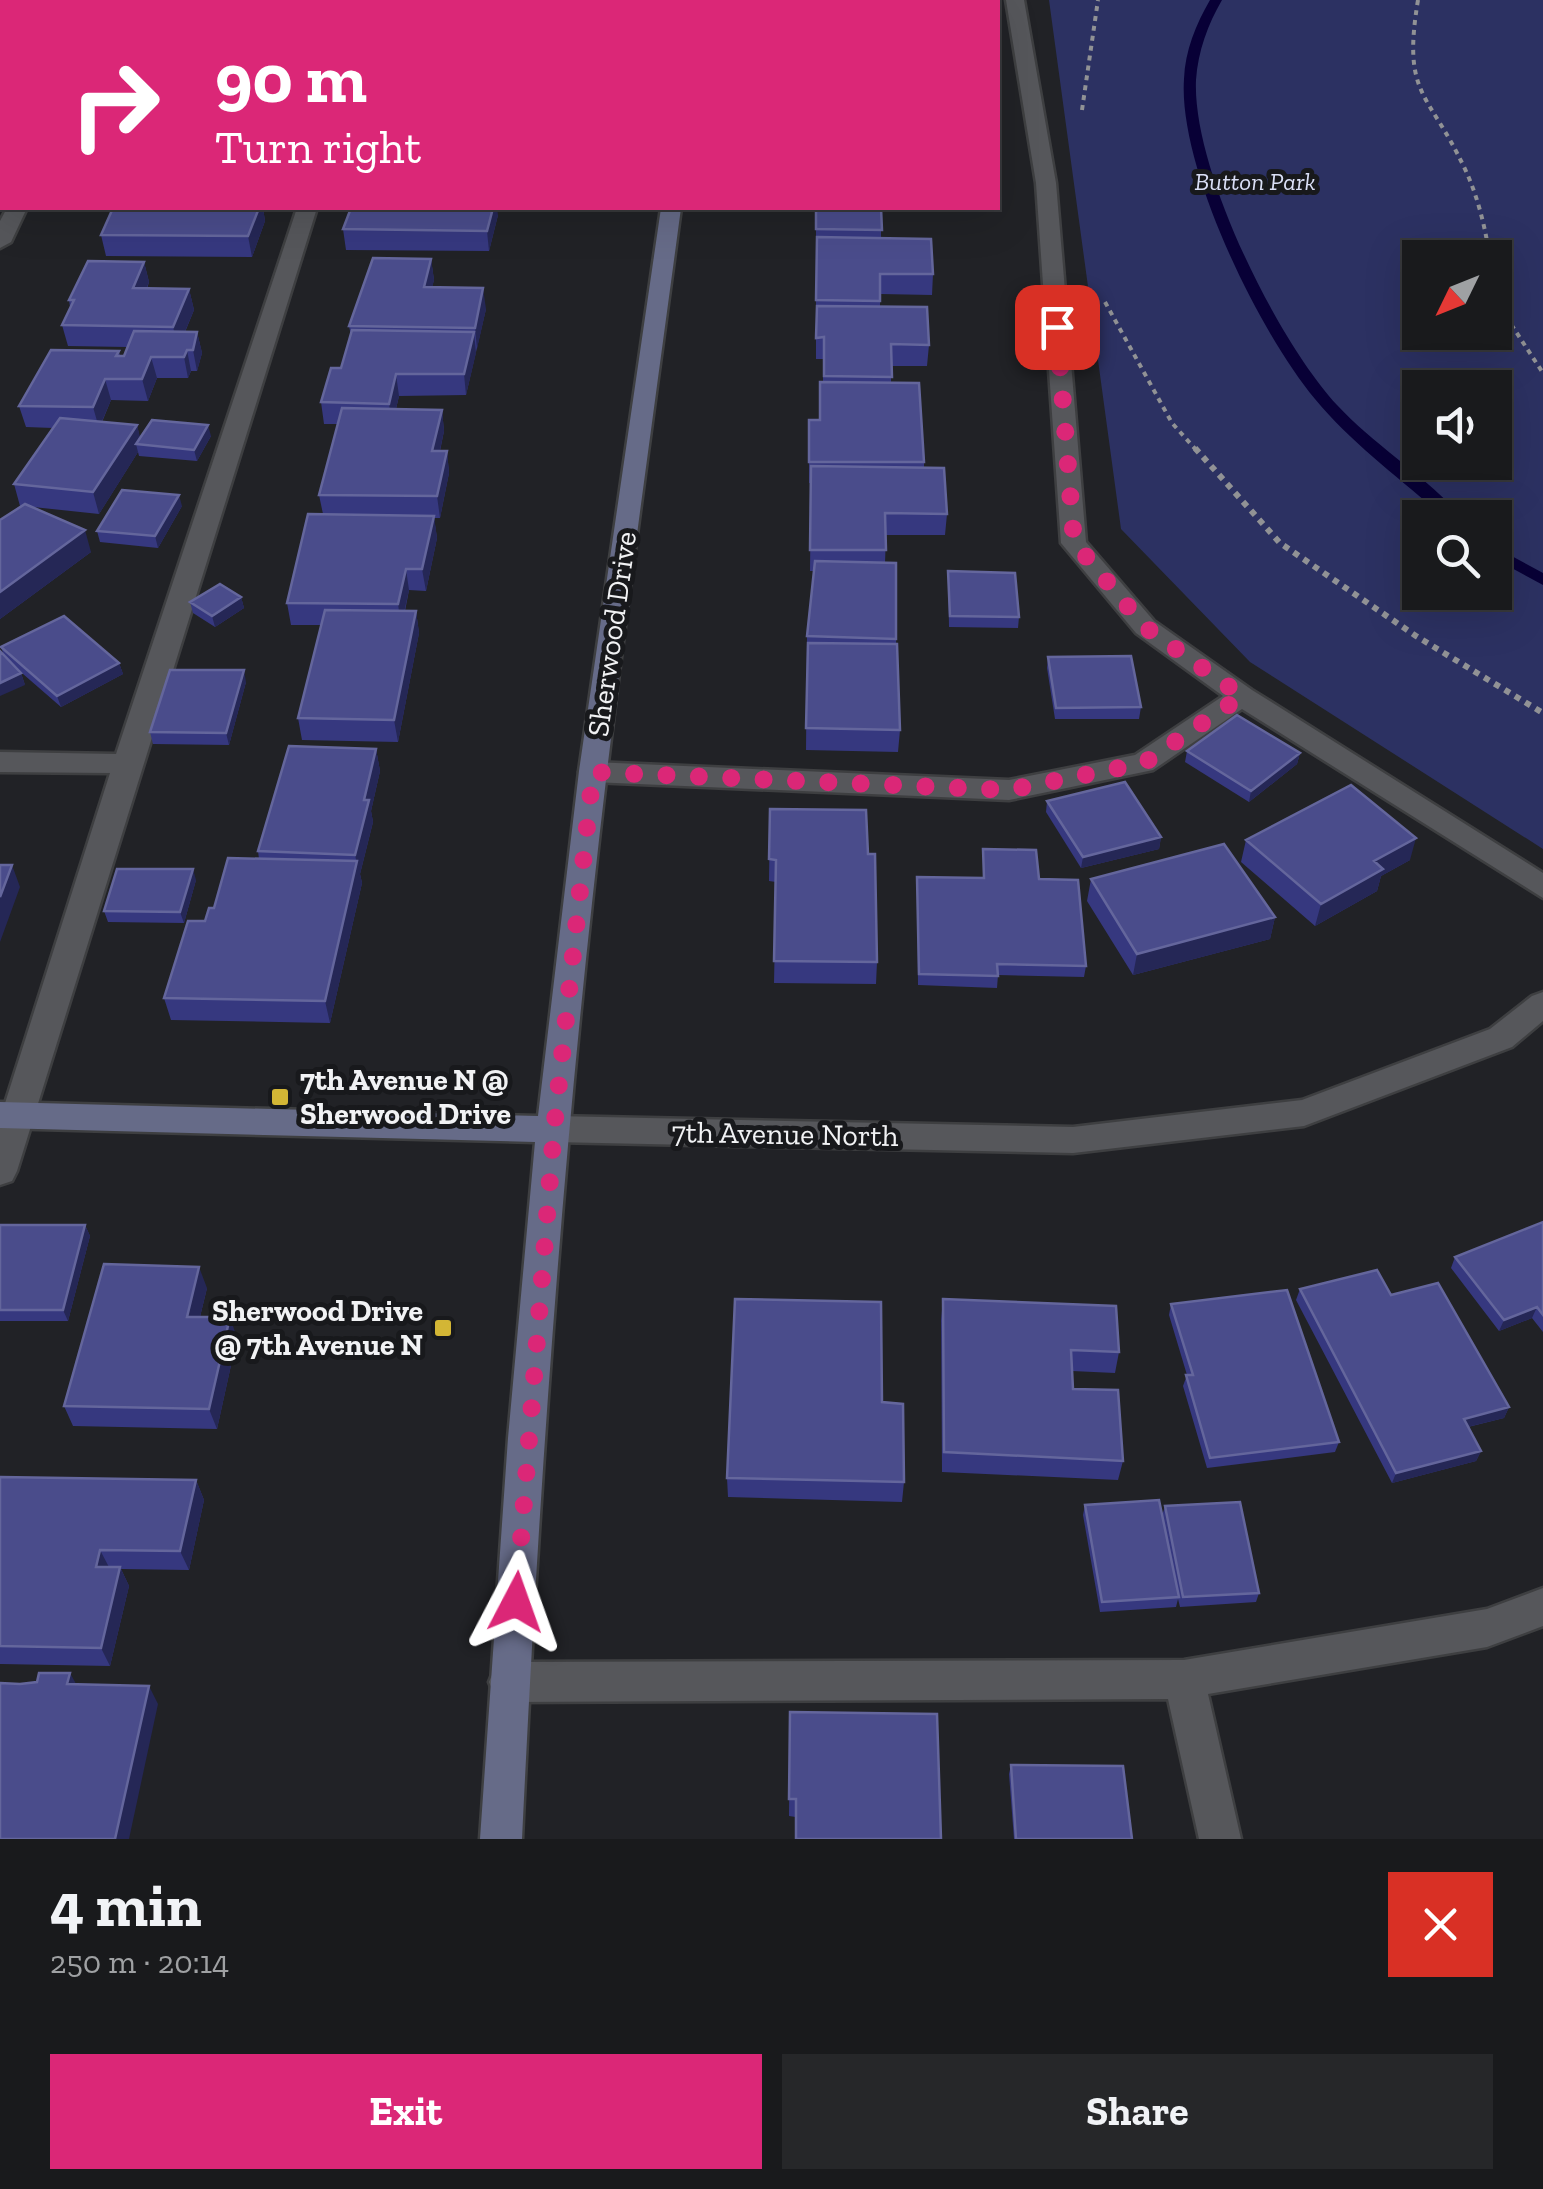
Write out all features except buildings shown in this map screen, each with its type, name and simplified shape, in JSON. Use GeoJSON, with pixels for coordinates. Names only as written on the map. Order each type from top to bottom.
{"type":"FeatureCollection","features":[{"type":"Feature","properties":{"kind":"street"},"geometry":{"type":"LineString","coordinates":[[1015,0],[1046,183],[1074,542],[1145,627],[1242,696],[1543,887]]}},
{"type":"Feature","properties":{"kind":"street"},"geometry":{"type":"LineString","coordinates":[[0,242],[17,210]]}},
{"type":"Feature","properties":{"kind":"street"},"geometry":{"type":"LineString","coordinates":[[0,1171],[10,1115],[306,210]]}},
{"type":"Feature","properties":{"kind":"street","name":"Sherwood Drive"},"geometry":{"type":"LineString","coordinates":[[502,1839],[509,1682],[554,1129],[593,772],[671,210]]}},
{"type":"Feature","properties":{"kind":"street"},"geometry":{"type":"LineString","coordinates":[[593,772],[1009,790],[1144,763],[1242,696]]}},
{"type":"Feature","properties":{"kind":"street"},"geometry":{"type":"LineString","coordinates":[[0,762],[126,764]]}},
{"type":"Feature","properties":{"kind":"street","name":"7th Avenue North"},"geometry":{"type":"LineString","coordinates":[[10,1115],[1073,1140],[1304,1113],[1501,1038],[1543,1004]]}},
{"type":"Feature","properties":{"kind":"street"},"geometry":{"type":"LineString","coordinates":[[509,1682],[1184,1680],[1487,1628],[1543,1607]]}},
{"type":"Feature","properties":{"kind":"street"},"geometry":{"type":"LineString","coordinates":[[1184,1680],[1220,1839]]}},
{"type":"Feature","properties":{"kind":"path"},"geometry":{"type":"LineString","coordinates":[[1080,121],[1098,0]]}},
{"type":"Feature","properties":{"kind":"path"},"geometry":{"type":"LineString","coordinates":[[1418,0],[1413,28],[1414,77],[1428,111],[1458,156],[1482,208],[1487,240]]}},
{"type":"Feature","properties":{"kind":"path"},"geometry":{"type":"LineString","coordinates":[[1102,292],[1108,312],[1172,423],[1280,543],[1416,636],[1543,713]]}},
{"type":"Feature","properties":{"kind":"path"},"geometry":{"type":"LineString","coordinates":[[1512,326],[1543,373]]}},
{"type":"Feature","properties":{"kind":"green space","name":"Button Park"},"geometry":{"type":"Polygon","coordinates":[[[1049,0],[1543,0],[1543,849],[1250,662],[1121,529],[1049,0]]]}},
{"type":"Feature","properties":{"kind":"waterway"},"geometry":{"type":"LineString","coordinates":[[1216,0],[1196,45],[1190,94],[1206,170],[1236,252],[1275,330],[1319,394],[1434,500]]}},
{"type":"Feature","properties":{"kind":"waterway"},"geometry":{"type":"LineString","coordinates":[[1512,562],[1543,580]]}},
{"type":"Feature","properties":{"kind":"place","name":"7th Avenue N @ Sherwood Drive"},"geometry":{"type":"Point","coordinates":[280,1097]}},
{"type":"Feature","properties":{"kind":"place","name":"Sherwood Drive @ 7th Avenue N"},"geometry":{"type":"Point","coordinates":[443,1328]}},
{"type":"Feature","properties":{"kind":"route"},"geometry":{"type":"LineString","coordinates":[[516,1602],[554,1129],[593,772],[1009,790],[1144,763],[1242,696],[1145,627],[1074,542],[1057,327]]}}]}
